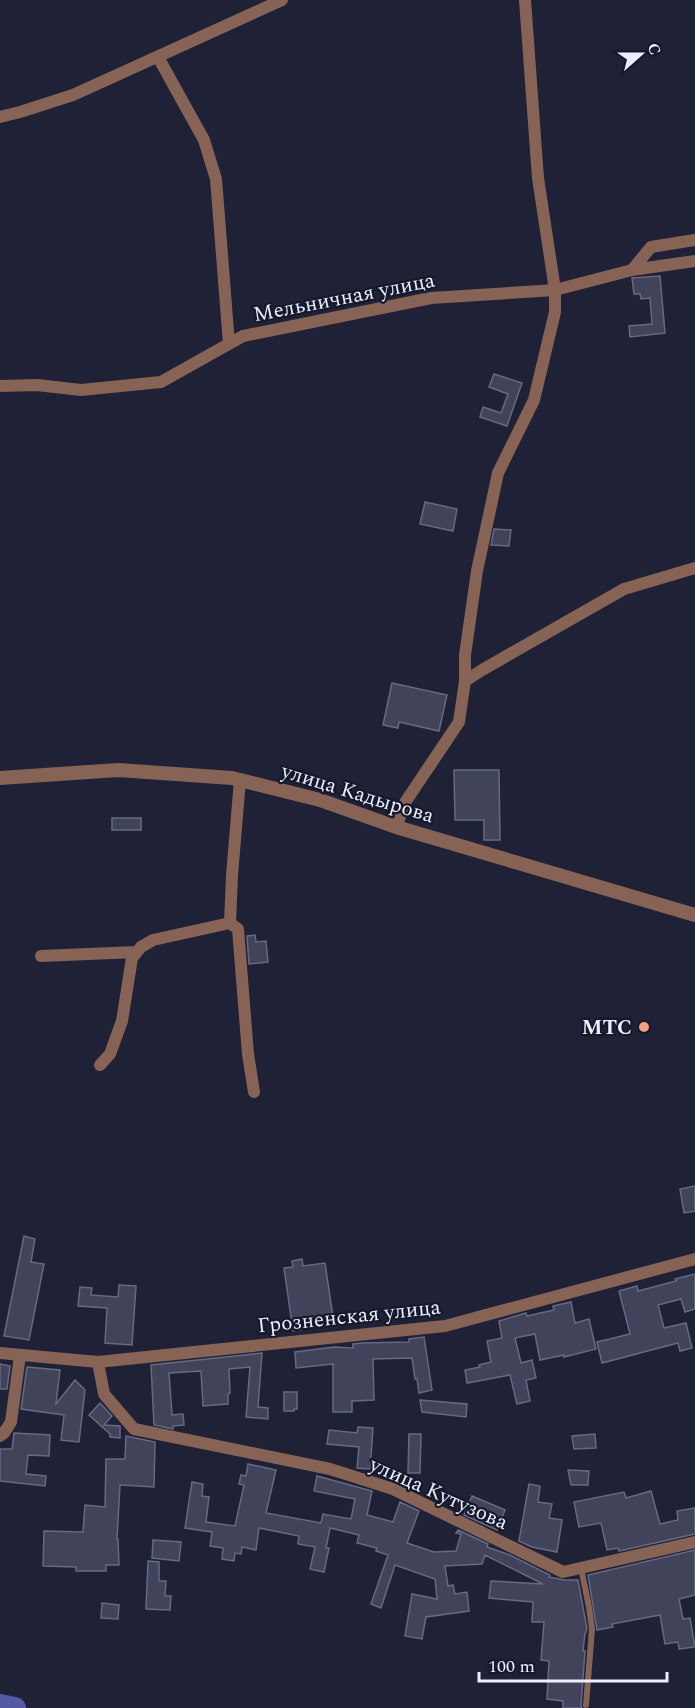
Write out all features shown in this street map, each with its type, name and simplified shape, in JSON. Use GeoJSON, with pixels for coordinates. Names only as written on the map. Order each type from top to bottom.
{"type":"FeatureCollection","features":[{"type":"Feature","properties":{"kind":"street"},"geometry":{"type":"LineString","coordinates":[[0,117],[73,95],[282,0]]}},
{"type":"Feature","properties":{"kind":"street"},"geometry":{"type":"LineString","coordinates":[[396,827],[406,801],[459,722],[465,681],[465,655],[477,571],[498,473],[534,400],[555,312],[555,290],[538,178],[525,0]]}},
{"type":"Feature","properties":{"kind":"street"},"geometry":{"type":"LineString","coordinates":[[158,57],[204,140],[216,179],[229,344]]}},
{"type":"Feature","properties":{"kind":"street"},"geometry":{"type":"LineString","coordinates":[[632,270],[651,247],[695,240]]}},
{"type":"Feature","properties":{"kind":"street","name":"Мельничная улица"},"geometry":{"type":"LineString","coordinates":[[0,386],[37,386],[81,390],[161,382],[243,336],[430,298],[555,290],[632,270],[695,261]]}},
{"type":"Feature","properties":{"kind":"street"},"geometry":{"type":"LineString","coordinates":[[465,681],[624,589],[695,568]]}},
{"type":"Feature","properties":{"kind":"street","name":"улица Кадырова"},"geometry":{"type":"LineString","coordinates":[[0,778],[118,770],[232,778],[320,800],[396,827],[695,915]]}},
{"type":"Feature","properties":{"kind":"street"},"geometry":{"type":"LineString","coordinates":[[230,923],[240,780]]}},
{"type":"Feature","properties":{"kind":"street"},"geometry":{"type":"LineString","coordinates":[[100,1065],[110,1054],[122,1022],[132,958],[136,951],[153,940],[230,923],[238,929],[248,1054],[254,1092]]}},
{"type":"Feature","properties":{"kind":"street"},"geometry":{"type":"LineString","coordinates":[[41,956],[136,951]]}},
{"type":"Feature","properties":{"kind":"street","name":"Грозненская улица"},"geometry":{"type":"LineString","coordinates":[[0,1353],[98,1362],[445,1326],[695,1259]]}},
{"type":"Feature","properties":{"kind":"street"},"geometry":{"type":"LineString","coordinates":[[0,1436],[11,1422],[20,1355]]}},
{"type":"Feature","properties":{"kind":"street","name":"улица Кутузова"},"geometry":{"type":"LineString","coordinates":[[98,1362],[104,1394],[134,1430],[330,1469],[393,1489],[563,1572],[695,1542]]}},
{"type":"Feature","properties":{"kind":"lane"},"geometry":{"type":"LineString","coordinates":[[581,1568],[590,1607],[592,1629],[586,1705]]}},
{"type":"Feature","properties":{"kind":"building"},"geometry":{"type":"Polygon","coordinates":[[[660,276],[665,333],[630,337],[629,326],[652,324],[650,298],[641,299],[640,294],[634,294],[632,278],[660,276]]]}},
{"type":"Feature","properties":{"kind":"building"},"geometry":{"type":"Polygon","coordinates":[[[494,374],[522,383],[507,426],[480,417],[483,407],[501,413],[508,394],[489,387],[494,374]]]}},
{"type":"Feature","properties":{"kind":"building"},"geometry":{"type":"Polygon","coordinates":[[[425,502],[457,509],[453,531],[420,524],[425,502]]]}},
{"type":"Feature","properties":{"kind":"building"},"geometry":{"type":"Polygon","coordinates":[[[494,529],[511,530],[509,546],[491,545],[494,529]]]}},
{"type":"Feature","properties":{"kind":"building"},"geometry":{"type":"Polygon","coordinates":[[[392,683],[447,695],[439,731],[399,722],[398,728],[383,725],[392,683]]]}},
{"type":"Feature","properties":{"kind":"building"},"geometry":{"type":"Polygon","coordinates":[[[454,770],[499,770],[500,840],[484,840],[484,820],[455,820],[454,770]]]}},
{"type":"Feature","properties":{"kind":"building"},"geometry":{"type":"Polygon","coordinates":[[[112,818],[141,818],[141,830],[112,830],[112,818]]]}},
{"type":"Feature","properties":{"kind":"building"},"geometry":{"type":"Polygon","coordinates":[[[255,935],[256,942],[266,941],[268,962],[249,964],[247,936],[255,935]]]}},
{"type":"Feature","properties":{"kind":"building"},"geometry":{"type":"Polygon","coordinates":[[[695,1186],[695,1211],[684,1213],[680,1189],[695,1186]]]}},
{"type":"Feature","properties":{"kind":"building"},"geometry":{"type":"Polygon","coordinates":[[[24,1236],[35,1239],[31,1262],[44,1264],[29,1340],[4,1336],[24,1236]]]}},
{"type":"Feature","properties":{"kind":"building"},"geometry":{"type":"Polygon","coordinates":[[[302,1259],[303,1266],[325,1263],[334,1324],[293,1331],[284,1268],[293,1267],[292,1261],[302,1259]]]}},
{"type":"Feature","properties":{"kind":"building"},"geometry":{"type":"Polygon","coordinates":[[[695,1274],[695,1309],[685,1312],[681,1299],[658,1305],[664,1328],[686,1323],[692,1348],[680,1351],[678,1343],[602,1363],[597,1342],[630,1334],[619,1291],[637,1286],[638,1291],[695,1274]]]}},
{"type":"Feature","properties":{"kind":"building"},"geometry":{"type":"Polygon","coordinates":[[[119,1285],[136,1286],[132,1345],[105,1343],[107,1308],[78,1306],[80,1287],[92,1288],[91,1295],[118,1297],[119,1285]]]}},
{"type":"Feature","properties":{"kind":"building"},"geometry":{"type":"Polygon","coordinates":[[[571,1302],[575,1323],[589,1319],[596,1349],[540,1360],[535,1334],[515,1338],[521,1363],[532,1360],[536,1378],[526,1380],[530,1401],[517,1404],[510,1375],[467,1383],[465,1370],[491,1362],[487,1341],[502,1338],[499,1321],[526,1313],[527,1316],[554,1310],[553,1306],[571,1302]]]}},
{"type":"Feature","properties":{"kind":"building"},"geometry":{"type":"Polygon","coordinates":[[[424,1337],[432,1390],[419,1393],[412,1358],[373,1359],[374,1400],[352,1401],[352,1412],[333,1412],[333,1364],[296,1368],[295,1352],[334,1347],[353,1348],[353,1344],[361,1343],[409,1342],[409,1339],[424,1337]]]}},
{"type":"Feature","properties":{"kind":"building"},"geometry":{"type":"Polygon","coordinates":[[[262,1353],[258,1407],[268,1408],[268,1419],[246,1417],[250,1367],[229,1369],[228,1404],[203,1406],[201,1371],[169,1373],[172,1415],[183,1414],[184,1425],[173,1426],[173,1429],[154,1425],[151,1365],[262,1353]]]}},
{"type":"Feature","properties":{"kind":"building"},"geometry":{"type":"Polygon","coordinates":[[[0,1364],[10,1366],[7,1389],[0,1389],[0,1364]]]}},
{"type":"Feature","properties":{"kind":"building"},"geometry":{"type":"Polygon","coordinates":[[[27,1367],[60,1370],[56,1404],[75,1380],[85,1390],[79,1442],[61,1440],[64,1415],[21,1409],[27,1367]]]}},
{"type":"Feature","properties":{"kind":"building"},"geometry":{"type":"Polygon","coordinates":[[[284,1392],[297,1392],[297,1409],[294,1411],[284,1411],[284,1392]]]}},
{"type":"Feature","properties":{"kind":"building"},"geometry":{"type":"Polygon","coordinates":[[[420,1400],[467,1404],[466,1417],[422,1412],[420,1400]]]}},
{"type":"Feature","properties":{"kind":"building"},"geometry":{"type":"Polygon","coordinates":[[[100,1403],[112,1416],[104,1425],[120,1426],[120,1438],[110,1437],[110,1434],[89,1415],[100,1403]]]}},
{"type":"Feature","properties":{"kind":"building"},"geometry":{"type":"Polygon","coordinates":[[[358,1427],[373,1428],[370,1469],[357,1468],[359,1447],[327,1444],[329,1430],[357,1433],[358,1427]]]}},
{"type":"Feature","properties":{"kind":"building"},"geometry":{"type":"Polygon","coordinates":[[[14,1433],[50,1435],[49,1456],[28,1455],[26,1474],[46,1476],[45,1486],[0,1481],[0,1449],[12,1449],[14,1433]]]}},
{"type":"Feature","properties":{"kind":"building"},"geometry":{"type":"Polygon","coordinates":[[[409,1434],[421,1434],[420,1473],[408,1473],[409,1434]]]}},
{"type":"Feature","properties":{"kind":"building"},"geometry":{"type":"Polygon","coordinates":[[[595,1434],[596,1448],[574,1449],[572,1436],[595,1434]]]}},
{"type":"Feature","properties":{"kind":"building"},"geometry":{"type":"Polygon","coordinates":[[[126,1436],[155,1442],[154,1487],[120,1485],[117,1539],[119,1565],[106,1565],[106,1571],[76,1571],[76,1567],[43,1566],[44,1531],[83,1532],[85,1505],[105,1507],[106,1459],[125,1459],[126,1436]]]}},
{"type":"Feature","properties":{"kind":"building"},"geometry":{"type":"Polygon","coordinates":[[[248,1464],[276,1470],[266,1513],[321,1523],[323,1514],[351,1519],[355,1499],[314,1491],[317,1476],[372,1491],[367,1515],[393,1522],[400,1502],[419,1511],[407,1543],[434,1552],[456,1551],[461,1534],[456,1533],[458,1530],[488,1544],[487,1547],[510,1555],[550,1575],[549,1577],[578,1580],[587,1629],[583,1651],[585,1651],[582,1708],[563,1708],[563,1701],[547,1699],[549,1661],[541,1660],[544,1622],[532,1622],[533,1602],[489,1598],[491,1581],[543,1584],[485,1555],[482,1564],[445,1566],[448,1586],[453,1585],[455,1594],[467,1592],[469,1611],[426,1617],[422,1639],[405,1636],[412,1594],[437,1599],[435,1579],[395,1565],[381,1608],[371,1604],[388,1555],[376,1551],[377,1548],[357,1543],[359,1535],[330,1528],[324,1572],[310,1569],[315,1547],[298,1544],[299,1536],[259,1528],[256,1550],[242,1547],[241,1554],[235,1553],[234,1561],[222,1559],[223,1548],[210,1546],[212,1532],[185,1528],[192,1482],[203,1484],[202,1496],[209,1497],[206,1522],[235,1526],[244,1485],[239,1484],[241,1475],[246,1476],[248,1464]]]}},
{"type":"Feature","properties":{"kind":"building"},"geometry":{"type":"Polygon","coordinates":[[[568,1470],[589,1471],[588,1485],[571,1485],[568,1470]]]}},
{"type":"Feature","properties":{"kind":"building"},"geometry":{"type":"Polygon","coordinates":[[[529,1484],[540,1486],[538,1502],[552,1504],[549,1518],[562,1520],[557,1552],[532,1547],[519,1541],[529,1484]]]}},
{"type":"Feature","properties":{"kind":"building"},"geometry":{"type":"Polygon","coordinates":[[[651,1491],[660,1524],[678,1520],[677,1511],[695,1508],[695,1534],[619,1551],[618,1548],[607,1550],[601,1523],[579,1527],[574,1502],[624,1492],[626,1498],[651,1491]]]}},
{"type":"Feature","properties":{"kind":"building"},"geometry":{"type":"Polygon","coordinates":[[[472,1496],[505,1510],[497,1530],[464,1515],[472,1496]]]}},
{"type":"Feature","properties":{"kind":"building"},"geometry":{"type":"Polygon","coordinates":[[[153,1540],[181,1542],[179,1561],[152,1558],[153,1540]]]}},
{"type":"Feature","properties":{"kind":"building"},"geometry":{"type":"Polygon","coordinates":[[[695,1550],[695,1595],[679,1599],[683,1619],[690,1618],[695,1647],[679,1649],[678,1642],[665,1644],[660,1615],[612,1624],[613,1627],[597,1630],[588,1575],[695,1550]]]}},
{"type":"Feature","properties":{"kind":"building"},"geometry":{"type":"Polygon","coordinates":[[[148,1561],[159,1562],[159,1581],[166,1581],[165,1596],[171,1596],[170,1610],[146,1609],[148,1561]]]}},
{"type":"Feature","properties":{"kind":"building"},"geometry":{"type":"Polygon","coordinates":[[[102,1603],[119,1605],[118,1619],[101,1618],[102,1603]]]}},
{"type":"Feature","properties":{"kind":"waterway"},"geometry":{"type":"LineString","coordinates":[[0,1705],[15,1708]]}},
{"type":"Feature","properties":{"kind":"place","name":"МТС"},"geometry":{"type":"Point","coordinates":[644,1027]}}]}
